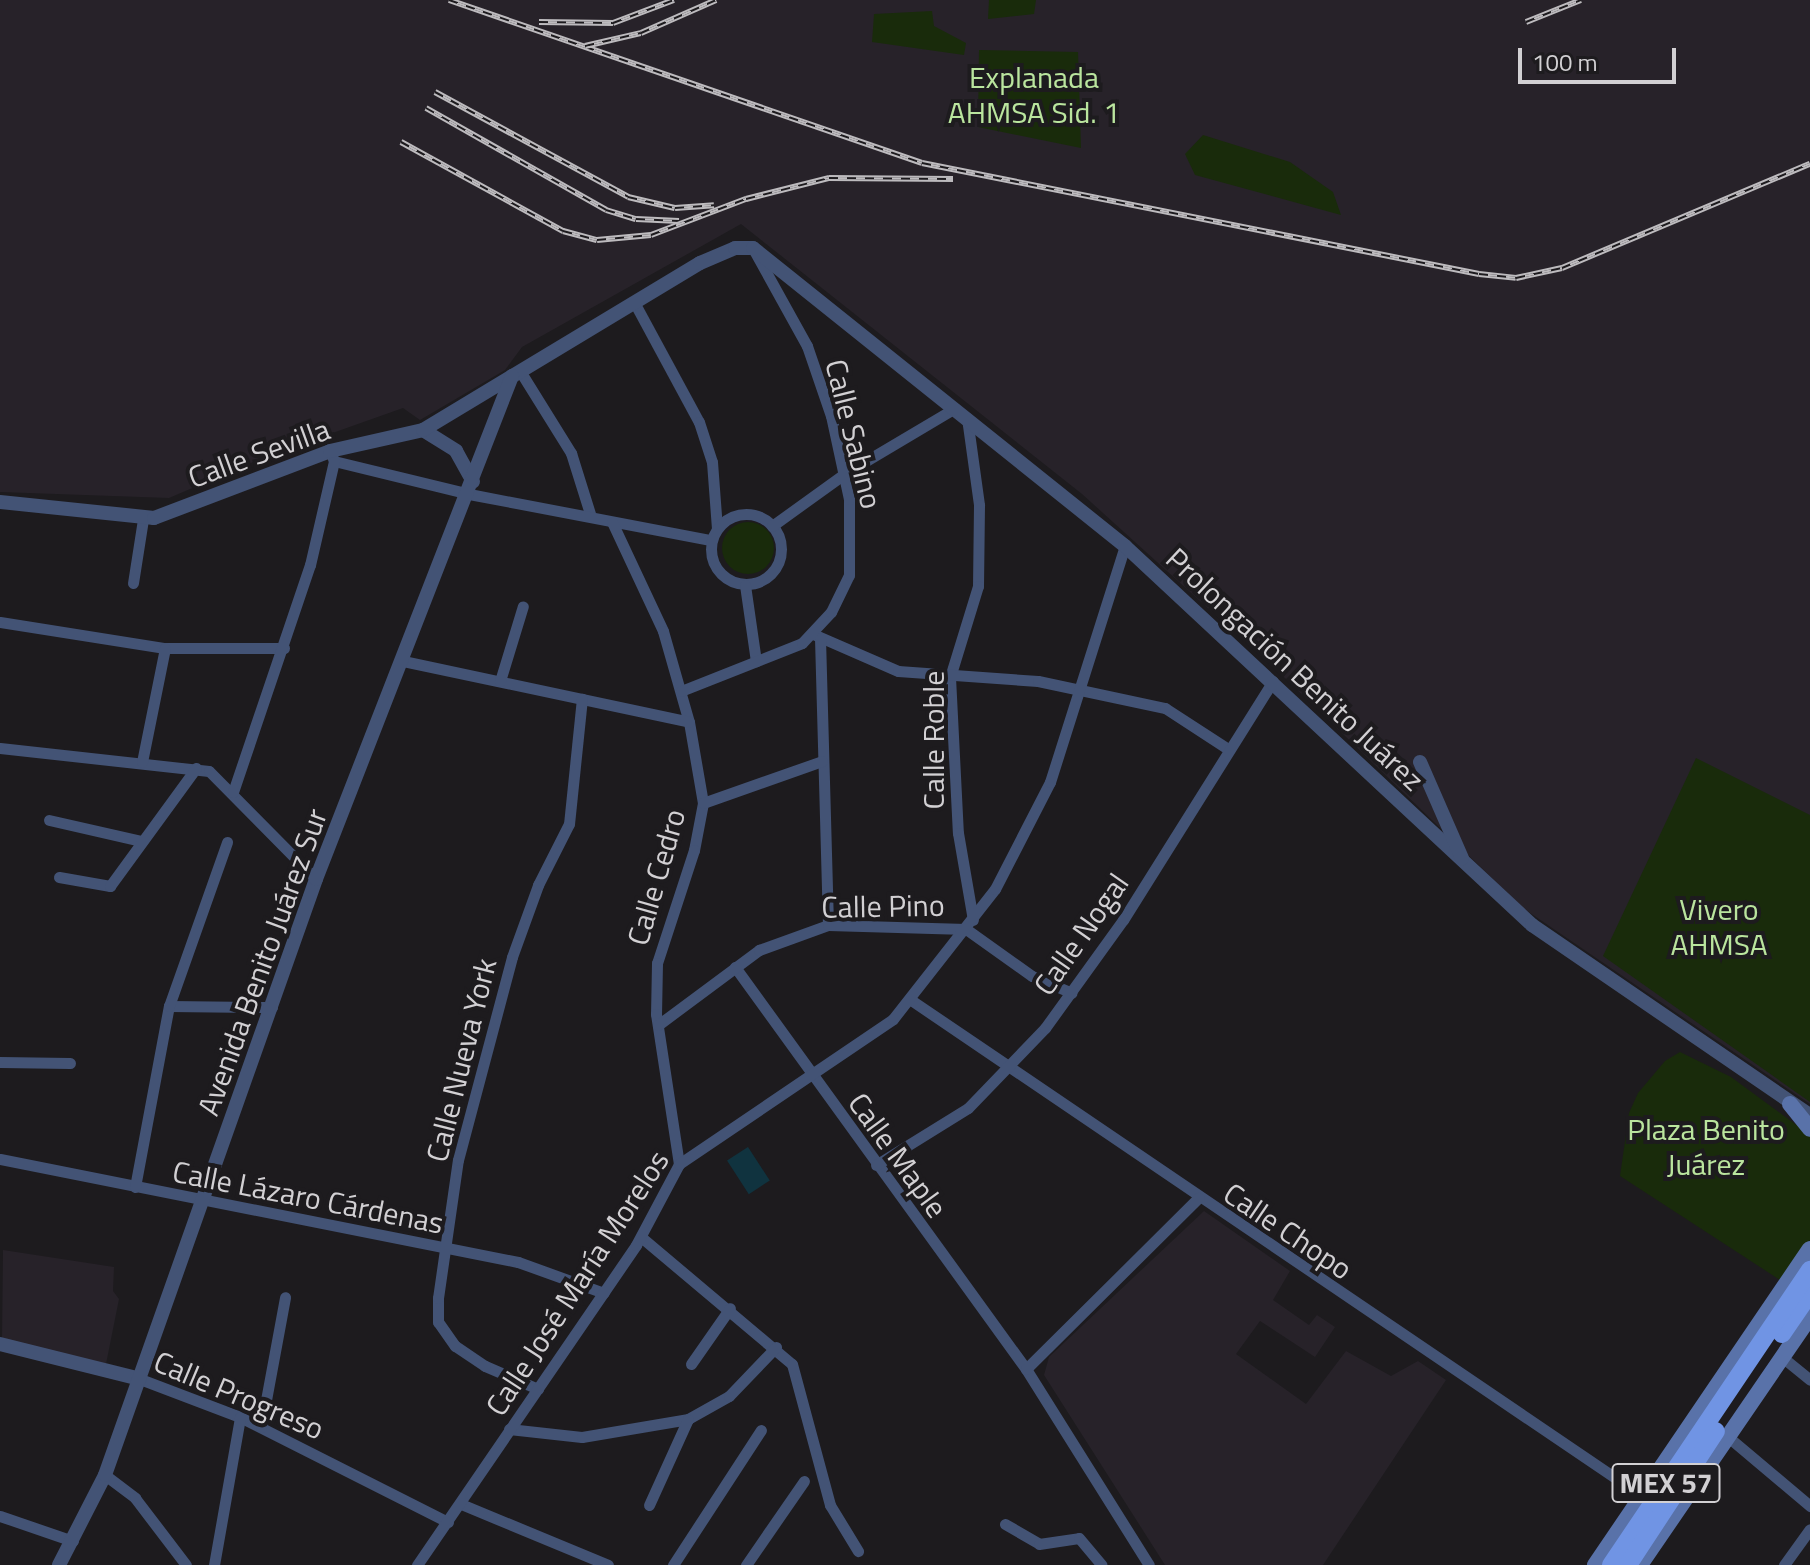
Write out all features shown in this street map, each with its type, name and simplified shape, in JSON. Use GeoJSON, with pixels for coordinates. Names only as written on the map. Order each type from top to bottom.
{"type":"FeatureCollection","features":[{"type":"Feature","properties":{"kind":"highway","name":"MEX 57"},"geometry":{"type":"LineString","coordinates":[[1641,1564],[1725,1406],[1810,1270]]}},
{"type":"Feature","properties":{"kind":"highway","name":"MEX 57"},"geometry":{"type":"LineString","coordinates":[[1611,1565],[1810,1293]]}},
{"type":"Feature","properties":{"kind":"main road"},"geometry":{"type":"LineString","coordinates":[[1786,1100],[1810,1112]]}},
{"type":"Feature","properties":{"kind":"main road"},"geometry":{"type":"LineString","coordinates":[[1786,1100],[1810,1129]]}},
{"type":"Feature","properties":{"kind":"main road"},"geometry":{"type":"LineString","coordinates":[[1595,1565],[1810,1249]]}},
{"type":"Feature","properties":{"kind":"main road"},"geometry":{"type":"LineString","coordinates":[[1641,1564],[1810,1317]]}},
{"type":"Feature","properties":{"kind":"street"},"geometry":{"type":"LineString","coordinates":[[591,517],[571,453],[516,373],[717,254],[753,248]]}},
{"type":"Feature","properties":{"kind":"street","name":"Prolongación Benito Juárez"},"geometry":{"type":"LineString","coordinates":[[753,248],[1125,546],[1273,681],[1465,866],[1556,944],[1786,1100]]}},
{"type":"Feature","properties":{"kind":"street","name":"Calle Sabino"},"geometry":{"type":"LineString","coordinates":[[753,248],[807,346],[844,474],[852,529],[849,575],[816,636]]}},
{"type":"Feature","properties":{"kind":"street"},"geometry":{"type":"LineString","coordinates":[[634,302],[699,422],[712,462],[717,528],[711,540],[714,565],[732,582],[745,585],[763,581],[780,559],[781,545],[772,526],[741,514],[717,528]]}},
{"type":"Feature","properties":{"kind":"street","name":"Calle Sevilla"},"geometry":{"type":"LineString","coordinates":[[0,502],[143,519],[173,513],[332,456],[423,430],[516,373]]}},
{"type":"Feature","properties":{"kind":"street","name":"Avenida Benito Juárez Sur"},"geometry":{"type":"LineString","coordinates":[[59,1565],[105,1475],[206,1202],[316,879],[516,373]]}},
{"type":"Feature","properties":{"kind":"street"},"geometry":{"type":"LineString","coordinates":[[772,526],[844,474],[961,413]]}},
{"type":"Feature","properties":{"kind":"street","name":"Calle Roble"},"geometry":{"type":"LineString","coordinates":[[961,413],[979,505],[978,586],[950,677],[958,833],[970,925]]}},
{"type":"Feature","properties":{"kind":"street"},"geometry":{"type":"LineString","coordinates":[[423,430],[456,451],[471,488]]}},
{"type":"Feature","properties":{"kind":"street"},"geometry":{"type":"LineString","coordinates":[[233,792],[284,648],[332,456],[612,522],[711,540]]}},
{"type":"Feature","properties":{"kind":"street"},"geometry":{"type":"LineString","coordinates":[[133,583],[143,519]]}},
{"type":"Feature","properties":{"kind":"street","name":"Calle Cedro"},"geometry":{"type":"LineString","coordinates":[[612,522],[644,583],[681,691],[703,803],[694,850],[659,953],[658,1025],[679,1164]]}},
{"type":"Feature","properties":{"kind":"street","name":"Calle José María Morelos"},"geometry":{"type":"LineString","coordinates":[[417,1565],[641,1237],[679,1164],[887,1024],[911,1000],[970,925],[1021,846],[1050,782],[1125,546]]}},
{"type":"Feature","properties":{"kind":"street"},"geometry":{"type":"LineString","coordinates":[[745,585],[756,661]]}},
{"type":"Feature","properties":{"kind":"street"},"geometry":{"type":"LineString","coordinates":[[500,681],[523,606]]}},
{"type":"Feature","properties":{"kind":"street"},"geometry":{"type":"LineString","coordinates":[[0,622],[165,648],[284,648]]}},
{"type":"Feature","properties":{"kind":"street"},"geometry":{"type":"LineString","coordinates":[[816,636],[828,925]]}},
{"type":"Feature","properties":{"kind":"street"},"geometry":{"type":"LineString","coordinates":[[681,691],[816,636],[898,671],[950,677],[1009,678],[1082,689],[1165,708],[1228,749]]}},
{"type":"Feature","properties":{"kind":"street"},"geometry":{"type":"LineString","coordinates":[[142,762],[165,648]]}},
{"type":"Feature","properties":{"kind":"street"},"geometry":{"type":"LineString","coordinates":[[403,661],[689,722]]}},
{"type":"Feature","properties":{"kind":"street","name":"Calle Nogal"},"geometry":{"type":"LineString","coordinates":[[876,1165],[968,1108],[1011,1068],[1072,993],[1273,681]]}},
{"type":"Feature","properties":{"kind":"street","name":"Calle Nueva York"},"geometry":{"type":"LineString","coordinates":[[538,1389],[468,1357],[443,1332],[437,1313],[464,1130],[512,957],[538,885],[569,824],[582,699]]}},
{"type":"Feature","properties":{"kind":"street"},"geometry":{"type":"LineString","coordinates":[[0,748],[196,768],[215,774],[316,879]]}},
{"type":"Feature","properties":{"kind":"street"},"geometry":{"type":"LineString","coordinates":[[703,803],[822,761]]}},
{"type":"Feature","properties":{"kind":"street"},"geometry":{"type":"LineString","coordinates":[[1420,762],[1465,866]]}},
{"type":"Feature","properties":{"kind":"street"},"geometry":{"type":"LineString","coordinates":[[59,877],[110,886],[196,768]]}},
{"type":"Feature","properties":{"kind":"street"},"geometry":{"type":"LineString","coordinates":[[49,820],[141,841]]}},
{"type":"Feature","properties":{"kind":"street"},"geometry":{"type":"LineString","coordinates":[[135,1187],[169,1006],[227,842]]}},
{"type":"Feature","properties":{"kind":"street","name":"Calle Pino"},"geometry":{"type":"LineString","coordinates":[[658,1025],[735,967],[780,940],[828,925],[970,925],[1032,976],[1072,993]]}},
{"type":"Feature","properties":{"kind":"street","name":"Calle Maple"},"geometry":{"type":"LineString","coordinates":[[735,967],[809,1074],[1026,1369],[1149,1565]]}},
{"type":"Feature","properties":{"kind":"street","name":"Calle Chopo"},"geometry":{"type":"LineString","coordinates":[[911,1000],[1198,1198],[1642,1496]]}},
{"type":"Feature","properties":{"kind":"street"},"geometry":{"type":"LineString","coordinates":[[169,1006],[272,1007]]}},
{"type":"Feature","properties":{"kind":"street"},"geometry":{"type":"LineString","coordinates":[[0,1062],[70,1063]]}},
{"type":"Feature","properties":{"kind":"street","name":"Calle Lázaro Cárdenas"},"geometry":{"type":"LineString","coordinates":[[0,1159],[518,1262],[604,1293]]}},
{"type":"Feature","properties":{"kind":"street"},"geometry":{"type":"LineString","coordinates":[[1026,1369],[1198,1198]]}},
{"type":"Feature","properties":{"kind":"street"},"geometry":{"type":"LineString","coordinates":[[641,1237],[776,1347],[795,1371],[811,1444],[834,1515],[858,1551]]}},
{"type":"Feature","properties":{"kind":"street"},"geometry":{"type":"LineString","coordinates":[[261,1427],[285,1297]]}},
{"type":"Feature","properties":{"kind":"street"},"geometry":{"type":"LineString","coordinates":[[691,1364],[730,1308]]}},
{"type":"Feature","properties":{"kind":"street","name":"Calle Progreso"},"geometry":{"type":"LineString","coordinates":[[0,1344],[140,1379],[240,1417],[448,1522]]}},
{"type":"Feature","properties":{"kind":"street"},"geometry":{"type":"LineString","coordinates":[[509,1429],[582,1437],[688,1419],[729,1396],[776,1347]]}},
{"type":"Feature","properties":{"kind":"street"},"geometry":{"type":"LineString","coordinates":[[1782,1357],[1810,1380]]}},
{"type":"Feature","properties":{"kind":"street"},"geometry":{"type":"LineString","coordinates":[[214,1565],[240,1417]]}},
{"type":"Feature","properties":{"kind":"street"},"geometry":{"type":"LineString","coordinates":[[649,1505],[688,1419]]}},
{"type":"Feature","properties":{"kind":"street"},"geometry":{"type":"LineString","coordinates":[[673,1565],[761,1430]]}},
{"type":"Feature","properties":{"kind":"street"},"geometry":{"type":"LineString","coordinates":[[1727,1436],[1810,1506]]}},
{"type":"Feature","properties":{"kind":"street"},"geometry":{"type":"LineString","coordinates":[[105,1475],[135,1498],[186,1565]]}},
{"type":"Feature","properties":{"kind":"street"},"geometry":{"type":"LineString","coordinates":[[746,1565],[804,1481]]}},
{"type":"Feature","properties":{"kind":"street"},"geometry":{"type":"LineString","coordinates":[[461,1504],[608,1565]]}},
{"type":"Feature","properties":{"kind":"street"},"geometry":{"type":"LineString","coordinates":[[0,1516],[73,1541]]}},
{"type":"Feature","properties":{"kind":"street"},"geometry":{"type":"LineString","coordinates":[[1005,1524],[1039,1544],[1079,1538],[1102,1565]]}},
{"type":"Feature","properties":{"kind":"street"},"geometry":{"type":"LineString","coordinates":[[1784,1565],[1810,1529]]}},
{"type":"Feature","properties":{"kind":"shaded area"},"geometry":{"type":"Polygon","coordinates":[[[0,0],[1810,0],[1810,1104],[1523,908],[1285,678],[1082,494],[741,224],[522,347],[505,370],[420,420],[403,408],[265,457],[169,498],[0,492],[0,0]]]}},
{"type":"Feature","properties":{"kind":"shaded area"},"geometry":{"type":"Polygon","coordinates":[[[1204,1211],[1290,1271],[1273,1300],[1309,1325],[1317,1315],[1335,1327],[1315,1357],[1260,1321],[1236,1354],[1306,1404],[1346,1351],[1391,1376],[1418,1361],[1446,1380],[1323,1565],[1165,1565],[1044,1375],[1049,1357],[1204,1211]]]}},
{"type":"Feature","properties":{"kind":"shaded area"},"geometry":{"type":"Polygon","coordinates":[[[3,1250],[114,1267],[113,1291],[119,1299],[106,1364],[2,1339],[3,1250]]]}},
{"type":"Feature","properties":{"kind":"green space"},"geometry":{"type":"Polygon","coordinates":[[[989,0],[1036,0],[1034,14],[988,19],[989,0]]]}},
{"type":"Feature","properties":{"kind":"green space"},"geometry":{"type":"Polygon","coordinates":[[[932,11],[934,26],[966,43],[964,55],[872,42],[874,14],[932,11]]]}},
{"type":"Feature","properties":{"kind":"green space","name":"Explanada AHMSA Sid. 1"},"geometry":{"type":"Polygon","coordinates":[[[979,50],[1078,52],[1081,148],[978,127],[979,50]]]}},
{"type":"Feature","properties":{"kind":"green space"},"geometry":{"type":"Polygon","coordinates":[[[1203,135],[1290,162],[1333,192],[1341,215],[1195,175],[1185,154],[1203,135]]]}},
{"type":"Feature","properties":{"kind":"green space"},"geometry":{"type":"Polygon","coordinates":[[[748,522],[766,530],[774,548],[766,566],[748,574],[730,566],[722,548],[730,530],[748,522]]]}},
{"type":"Feature","properties":{"kind":"green space","name":"Vivero AHMSA"},"geometry":{"type":"Polygon","coordinates":[[[1696,758],[1810,815],[1810,1102],[1603,956],[1696,758]]]}},
{"type":"Feature","properties":{"kind":"green space","name":"Plaza Benito Juárez"},"geometry":{"type":"Polygon","coordinates":[[[1680,1052],[1731,1077],[1810,1135],[1810,1240],[1780,1280],[1620,1176],[1629,1113],[1638,1093],[1665,1061],[1680,1052]]]}},
{"type":"Feature","properties":{"kind":"water"},"geometry":{"type":"Polygon","coordinates":[[[748,1147],[770,1181],[749,1194],[727,1161],[748,1147]]]}},
{"type":"Feature","properties":{"kind":"railway"},"geometry":{"type":"LineString","coordinates":[[449,0],[922,163],[1479,274],[1516,278],[1562,268],[1810,164]]}},
{"type":"Feature","properties":{"kind":"railway"},"geometry":{"type":"LineString","coordinates":[[539,22],[613,23],[674,0]]}},
{"type":"Feature","properties":{"kind":"railway"},"geometry":{"type":"LineString","coordinates":[[585,46],[641,33],[716,0]]}},
{"type":"Feature","properties":{"kind":"railway"},"geometry":{"type":"LineString","coordinates":[[1526,22],[1581,0]]}},
{"type":"Feature","properties":{"kind":"railway"},"geometry":{"type":"LineString","coordinates":[[435,92],[628,197],[675,208],[714,205]]}},
{"type":"Feature","properties":{"kind":"railway"},"geometry":{"type":"LineString","coordinates":[[426,108],[606,210],[636,219],[679,221]]}},
{"type":"Feature","properties":{"kind":"railway"},"geometry":{"type":"LineString","coordinates":[[401,142],[563,231],[597,240],[651,235],[746,199],[829,178],[953,179]]}}]}
